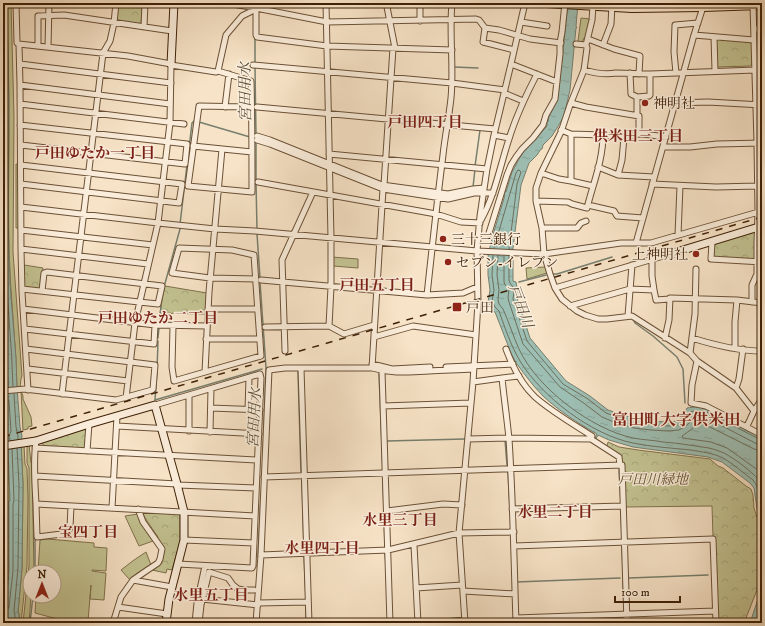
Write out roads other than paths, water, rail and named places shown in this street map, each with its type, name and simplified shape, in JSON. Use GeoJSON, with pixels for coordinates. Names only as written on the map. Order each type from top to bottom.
{"type":"FeatureCollection","features":[{"type":"Feature","properties":{"kind":"main road"},"geometry":{"type":"LineString","coordinates":[[546,3],[593,6],[762,5]]}},
{"type":"Feature","properties":{"kind":"street"},"geometry":{"type":"LineString","coordinates":[[16,3],[17,43],[19,44],[20,64],[22,289],[28,369],[28,390]]}},
{"type":"Feature","properties":{"kind":"street"},"geometry":{"type":"LineString","coordinates":[[48,47],[49,3]]}},
{"type":"Feature","properties":{"kind":"street"},"geometry":{"type":"LineString","coordinates":[[62,394],[103,53],[110,41],[116,3]]}},
{"type":"Feature","properties":{"kind":"street"},"geometry":{"type":"LineString","coordinates":[[144,27],[145,3]]}},
{"type":"Feature","properties":{"kind":"street"},"geometry":{"type":"LineString","coordinates":[[126,398],[139,302],[158,223],[166,162],[170,122],[174,3]]}},
{"type":"Feature","properties":{"kind":"street"},"geometry":{"type":"LineString","coordinates":[[227,3],[327,22],[476,19],[479,20],[485,28],[483,42],[514,50]]}},
{"type":"Feature","properties":{"kind":"street"},"geometry":{"type":"LineString","coordinates":[[326,3],[331,238],[329,326]]}},
{"type":"Feature","properties":{"kind":"street"},"geometry":{"type":"LineString","coordinates":[[372,366],[379,243],[394,48],[387,3]]}},
{"type":"Feature","properties":{"kind":"street"},"geometry":{"type":"LineString","coordinates":[[420,3],[420,21]]}},
{"type":"Feature","properties":{"kind":"street"},"geometry":{"type":"LineString","coordinates":[[427,295],[451,98],[452,50],[450,20],[452,3]]}},
{"type":"Feature","properties":{"kind":"street"},"geometry":{"type":"LineString","coordinates":[[432,623],[465,621],[459,534],[473,382],[478,302],[477,251],[486,169],[525,3]]}},
{"type":"Feature","properties":{"kind":"street"},"geometry":{"type":"LineString","coordinates":[[490,233],[511,165],[522,149],[543,125],[546,115],[555,99],[565,4]]}},
{"type":"Feature","properties":{"kind":"street"},"geometry":{"type":"LineString","coordinates":[[603,45],[611,24],[612,5]]}},
{"type":"Feature","properties":{"kind":"street"},"geometry":{"type":"LineString","coordinates":[[636,243],[703,5]]}},
{"type":"Feature","properties":{"kind":"street"},"geometry":{"type":"LineString","coordinates":[[752,302],[752,285],[757,274],[759,261],[760,227],[758,186],[760,174],[760,143],[756,105],[753,5]]}},
{"type":"Feature","properties":{"kind":"street"},"geometry":{"type":"LineString","coordinates":[[593,6],[592,20],[586,45],[587,48],[584,70],[561,132],[536,188],[536,201],[542,228],[544,254],[555,288],[562,300],[585,315],[598,319],[632,316],[690,353],[697,361],[736,388],[754,411]]}},
{"type":"Feature","properties":{"kind":"street"},"geometry":{"type":"LineString","coordinates":[[253,7],[257,38],[327,46],[452,50]]}},
{"type":"Feature","properties":{"kind":"street"},"geometry":{"type":"LineString","coordinates":[[218,71],[226,35],[242,16],[252,11],[253,7]]}},
{"type":"Feature","properties":{"kind":"street"},"geometry":{"type":"LineString","coordinates":[[38,46],[38,16],[64,15],[172,31]]}},
{"type":"Feature","properties":{"kind":"street"},"geometry":{"type":"LineString","coordinates":[[521,22],[547,26]]}},
{"type":"Feature","properties":{"kind":"street"},"geometry":{"type":"LineString","coordinates":[[676,73],[674,52],[676,25],[698,23]]}},
{"type":"Feature","properties":{"kind":"street"},"geometry":{"type":"LineString","coordinates":[[485,28],[500,30],[530,40],[560,43]]}},
{"type":"Feature","properties":{"kind":"street"},"geometry":{"type":"LineString","coordinates":[[754,29],[762,29]]}},
{"type":"Feature","properties":{"kind":"street"},"geometry":{"type":"LineString","coordinates":[[694,35],[754,40]]}},
{"type":"Feature","properties":{"kind":"street"},"geometry":{"type":"LineString","coordinates":[[714,37],[715,71]]}},
{"type":"Feature","properties":{"kind":"street"},"geometry":{"type":"LineString","coordinates":[[588,39],[640,56],[639,74]]}},
{"type":"Feature","properties":{"kind":"street"},"geometry":{"type":"LineString","coordinates":[[19,44],[128,56],[216,72],[218,71],[251,81],[254,107],[252,192],[188,186],[199,106],[254,107],[389,119],[494,132],[509,138]]}},
{"type":"Feature","properties":{"kind":"street"},"geometry":{"type":"LineString","coordinates":[[576,44],[586,45]]}},
{"type":"Feature","properties":{"kind":"street"},"geometry":{"type":"LineString","coordinates":[[20,64],[171,83]]}},
{"type":"Feature","properties":{"kind":"street"},"geometry":{"type":"LineString","coordinates":[[511,64],[557,82]]}},
{"type":"Feature","properties":{"kind":"street"},"geometry":{"type":"LineString","coordinates":[[255,65],[452,82],[504,91],[523,101]]}},
{"type":"Feature","properties":{"kind":"street"},"geometry":{"type":"LineString","coordinates":[[584,70],[600,74],[650,74],[755,70]]}},
{"type":"Feature","properties":{"kind":"street"},"geometry":{"type":"LineString","coordinates":[[630,73],[631,94],[637,96],[650,95],[650,74]]}},
{"type":"Feature","properties":{"kind":"street"},"geometry":{"type":"LineString","coordinates":[[224,107],[229,74]]}},
{"type":"Feature","properties":{"kind":"street"},"geometry":{"type":"LineString","coordinates":[[480,223],[488,208],[509,138],[523,101],[537,74]]}},
{"type":"Feature","properties":{"kind":"street"},"geometry":{"type":"LineString","coordinates":[[20,86],[170,104]]}},
{"type":"Feature","properties":{"kind":"street"},"geometry":{"type":"LineString","coordinates":[[637,96],[639,134]]}},
{"type":"Feature","properties":{"kind":"street"},"geometry":{"type":"LineString","coordinates":[[675,102],[762,105]]}},
{"type":"Feature","properties":{"kind":"street"},"geometry":{"type":"LineString","coordinates":[[571,103],[586,107],[637,115]]}},
{"type":"Feature","properties":{"kind":"street"},"geometry":{"type":"LineString","coordinates":[[20,104],[184,124]]}},
{"type":"Feature","properties":{"kind":"street"},"geometry":{"type":"LineString","coordinates":[[20,125],[187,144],[185,164],[21,144]]}},
{"type":"Feature","properties":{"kind":"street"},"geometry":{"type":"LineString","coordinates":[[561,130],[571,134],[624,137],[643,134],[666,137]]}},
{"type":"Feature","properties":{"kind":"street"},"geometry":{"type":"LineString","coordinates":[[571,134],[571,181]]}},
{"type":"Feature","properties":{"kind":"street"},"geometry":{"type":"LineString","coordinates":[[536,201],[568,202],[587,208],[603,144],[602,135]]}},
{"type":"Feature","properties":{"kind":"street"},"geometry":{"type":"LineString","coordinates":[[618,175],[622,160],[624,137]]}},
{"type":"Feature","properties":{"kind":"street"},"geometry":{"type":"LineString","coordinates":[[257,138],[270,140],[329,166],[383,187],[438,195],[473,189],[493,191]]}},
{"type":"Feature","properties":{"kind":"street"},"geometry":{"type":"LineString","coordinates":[[663,147],[760,143]]}},
{"type":"Feature","properties":{"kind":"street"},"geometry":{"type":"LineString","coordinates":[[193,146],[252,152]]}},
{"type":"Feature","properties":{"kind":"street"},"geometry":{"type":"LineString","coordinates":[[205,372],[210,278],[222,149]]}},
{"type":"Feature","properties":{"kind":"street"},"geometry":{"type":"LineString","coordinates":[[329,154],[486,169]]}},
{"type":"Feature","properties":{"kind":"street"},"geometry":{"type":"LineString","coordinates":[[21,164],[182,184],[180,203],[21,184]]}},
{"type":"Feature","properties":{"kind":"street"},"geometry":{"type":"LineString","coordinates":[[598,168],[618,175],[654,177]]}},
{"type":"Feature","properties":{"kind":"street"},"geometry":{"type":"LineString","coordinates":[[541,174],[593,186]]}},
{"type":"Feature","properties":{"kind":"street"},"geometry":{"type":"LineString","coordinates":[[258,182],[436,214],[461,222],[480,223]]}},
{"type":"Feature","properties":{"kind":"street"},"geometry":{"type":"LineString","coordinates":[[652,184],[716,187],[758,186]]}},
{"type":"Feature","properties":{"kind":"street"},"geometry":{"type":"LineString","coordinates":[[678,235],[680,186]]}},
{"type":"Feature","properties":{"kind":"street"},"geometry":{"type":"LineString","coordinates":[[284,352],[282,260],[313,192]]}},
{"type":"Feature","properties":{"kind":"street"},"geometry":{"type":"LineString","coordinates":[[588,205],[614,212],[617,216],[643,218]]}},
{"type":"Feature","properties":{"kind":"street"},"geometry":{"type":"LineString","coordinates":[[21,207],[215,229],[294,234],[486,252],[544,254],[621,243],[651,243],[760,211]]}},
{"type":"Feature","properties":{"kind":"street"},"geometry":{"type":"LineString","coordinates":[[542,228],[577,228],[581,223],[586,222]]}},
{"type":"Feature","properties":{"kind":"street"},"geometry":{"type":"LineString","coordinates":[[555,288],[760,227]]}},
{"type":"Feature","properties":{"kind":"street"},"geometry":{"type":"LineString","coordinates":[[21,230],[153,245]]}},
{"type":"Feature","properties":{"kind":"street"},"geometry":{"type":"LineString","coordinates":[[712,242],[711,259],[759,261]]}},
{"type":"Feature","properties":{"kind":"street"},"geometry":{"type":"LineString","coordinates":[[173,326],[172,367],[174,380],[261,356],[256,279],[254,255],[232,250],[179,248],[172,273],[210,278],[256,279]]}},
{"type":"Feature","properties":{"kind":"street"},"geometry":{"type":"LineString","coordinates":[[21,249],[148,264]]}},
{"type":"Feature","properties":{"kind":"street"},"geometry":{"type":"LineString","coordinates":[[652,259],[652,276],[656,300],[670,300],[670,298],[737,300],[762,303]]}},
{"type":"Feature","properties":{"kind":"street"},"geometry":{"type":"LineString","coordinates":[[628,316],[632,265]]}},
{"type":"Feature","properties":{"kind":"street"},"geometry":{"type":"LineString","coordinates":[[690,353],[696,299],[696,269]]}},
{"type":"Feature","properties":{"kind":"street"},"geometry":{"type":"LineString","coordinates":[[22,289],[158,304],[162,286],[47,272],[44,273],[42,291]]}},
{"type":"Feature","properties":{"kind":"street"},"geometry":{"type":"LineString","coordinates":[[262,280],[427,295],[463,293],[478,287]]}},
{"type":"Feature","properties":{"kind":"street"},"geometry":{"type":"LineString","coordinates":[[570,306],[630,289],[654,290]]}},
{"type":"Feature","properties":{"kind":"street"},"geometry":{"type":"LineString","coordinates":[[665,338],[669,320],[670,300]]}},
{"type":"Feature","properties":{"kind":"street"},"geometry":{"type":"LineString","coordinates":[[735,348],[737,300]]}},
{"type":"Feature","properties":{"kind":"street"},"geometry":{"type":"LineString","coordinates":[[23,309],[158,325],[207,326]]}},
{"type":"Feature","properties":{"kind":"street"},"geometry":{"type":"LineString","coordinates":[[208,309],[258,309]]}},
{"type":"Feature","properties":{"kind":"street"},"geometry":{"type":"LineString","coordinates":[[265,327],[329,326],[344,334],[374,324]]}},
{"type":"Feature","properties":{"kind":"street"},"geometry":{"type":"LineString","coordinates":[[25,329],[154,344],[158,325]]}},
{"type":"Feature","properties":{"kind":"street"},"geometry":{"type":"LineString","coordinates":[[374,337],[413,326],[476,334]]}},
{"type":"Feature","properties":{"kind":"street"},"geometry":{"type":"LineString","coordinates":[[206,338],[260,339]]}},
{"type":"Feature","properties":{"kind":"street"},"geometry":{"type":"LineString","coordinates":[[692,338],[743,350],[762,351]]}},
{"type":"Feature","properties":{"kind":"street"},"geometry":{"type":"LineString","coordinates":[[3,391],[20,389],[116,400],[153,389],[155,365],[26,349]]}},
{"type":"Feature","properties":{"kind":"street"},"geometry":{"type":"LineString","coordinates":[[506,349],[519,376],[534,396],[560,416],[592,436],[591,439]]}},
{"type":"Feature","properties":{"kind":"street"},"geometry":{"type":"LineString","coordinates":[[736,388],[739,379],[743,350]]}},
{"type":"Feature","properties":{"kind":"street"},"geometry":{"type":"LineString","coordinates":[[697,361],[692,386],[691,403],[706,406],[762,435]]}},
{"type":"Feature","properties":{"kind":"street"},"geometry":{"type":"LineString","coordinates":[[372,366],[382,371],[410,373],[513,364]]}},
{"type":"Feature","properties":{"kind":"street"},"geometry":{"type":"LineString","coordinates":[[256,623],[261,555],[269,370],[285,368],[372,366],[392,369],[473,367]]}},
{"type":"Feature","properties":{"kind":"street"},"geometry":{"type":"LineString","coordinates":[[300,368],[309,623]]}},
{"type":"Feature","properties":{"kind":"street"},"geometry":{"type":"LineString","coordinates":[[28,369],[128,381]]}},
{"type":"Feature","properties":{"kind":"street"},"geometry":{"type":"LineString","coordinates":[[382,371],[390,623]]}},
{"type":"Feature","properties":{"kind":"street"},"geometry":{"type":"LineString","coordinates":[[4,446],[32,443],[89,424],[260,374],[260,410],[253,566],[252,568],[178,564]]}},
{"type":"Feature","properties":{"kind":"street"},"geometry":{"type":"LineString","coordinates":[[473,382],[519,376]]}},
{"type":"Feature","properties":{"kind":"street"},"geometry":{"type":"LineString","coordinates":[[248,410],[249,378]]}},
{"type":"Feature","properties":{"kind":"street"},"geometry":{"type":"LineString","coordinates":[[502,378],[508,438],[514,532],[516,620],[715,611]]}},
{"type":"Feature","properties":{"kind":"street"},"geometry":{"type":"LineString","coordinates":[[210,432],[212,389]]}},
{"type":"Feature","properties":{"kind":"street"},"geometry":{"type":"LineString","coordinates":[[189,430],[190,395]]}},
{"type":"Feature","properties":{"kind":"street"},"geometry":{"type":"LineString","coordinates":[[747,426],[762,399]]}},
{"type":"Feature","properties":{"kind":"street"},"geometry":{"type":"LineString","coordinates":[[383,406],[471,403]]}},
{"type":"Feature","properties":{"kind":"street"},"geometry":{"type":"LineString","coordinates":[[156,405],[178,484],[184,512],[184,540],[172,587],[166,623]]}},
{"type":"Feature","properties":{"kind":"street"},"geometry":{"type":"LineString","coordinates":[[211,408],[260,410]]}},
{"type":"Feature","properties":{"kind":"street"},"geometry":{"type":"LineString","coordinates":[[112,508],[118,416]]}},
{"type":"Feature","properties":{"kind":"street"},"geometry":{"type":"LineString","coordinates":[[87,450],[89,424]]}},
{"type":"Feature","properties":{"kind":"street"},"geometry":{"type":"LineString","coordinates":[[117,426],[259,434]]}},
{"type":"Feature","properties":{"kind":"street"},"geometry":{"type":"LineString","coordinates":[[468,439],[591,439],[619,456],[620,465],[622,465],[627,623]]}},
{"type":"Feature","properties":{"kind":"street"},"geometry":{"type":"LineString","coordinates":[[32,443],[87,450],[257,460]]}},
{"type":"Feature","properties":{"kind":"street"},"geometry":{"type":"LineString","coordinates":[[32,443],[35,476],[37,537],[62,534],[69,530],[71,506]]}},
{"type":"Feature","properties":{"kind":"street"},"geometry":{"type":"LineString","coordinates":[[264,477],[620,465]]}},
{"type":"Feature","properties":{"kind":"street"},"geometry":{"type":"LineString","coordinates":[[35,476],[256,488]]}},
{"type":"Feature","properties":{"kind":"street"},"geometry":{"type":"LineString","coordinates":[[36,504],[255,516]]}},
{"type":"Feature","properties":{"kind":"street"},"geometry":{"type":"LineString","coordinates":[[386,511],[443,504],[462,505]]}},
{"type":"Feature","properties":{"kind":"street"},"geometry":{"type":"LineString","coordinates":[[512,510],[623,506]]}},
{"type":"Feature","properties":{"kind":"street"},"geometry":{"type":"LineString","coordinates":[[113,623],[121,598],[133,580],[158,564],[160,559],[162,549],[143,522],[138,510]]}},
{"type":"Feature","properties":{"kind":"street"},"geometry":{"type":"LineString","coordinates":[[261,555],[388,550],[459,534],[514,532]]}},
{"type":"Feature","properties":{"kind":"street"},"geometry":{"type":"LineString","coordinates":[[514,546],[713,539],[716,623]]}},
{"type":"Feature","properties":{"kind":"street"},"geometry":{"type":"LineString","coordinates":[[184,540],[254,543]]}},
{"type":"Feature","properties":{"kind":"street"},"geometry":{"type":"LineString","coordinates":[[414,545],[418,623]]}},
{"type":"Feature","properties":{"kind":"street"},"geometry":{"type":"LineString","coordinates":[[195,623],[197,603],[205,566]]}},
{"type":"Feature","properties":{"kind":"street"},"geometry":{"type":"LineString","coordinates":[[200,623],[202,600],[209,572],[228,578],[233,586],[238,589],[254,590]]}},
{"type":"Feature","properties":{"kind":"street"},"geometry":{"type":"LineString","coordinates":[[133,580],[172,587]]}},
{"type":"Feature","properties":{"kind":"street"},"geometry":{"type":"LineString","coordinates":[[416,588],[462,588],[515,594]]}},
{"type":"Feature","properties":{"kind":"street"},"geometry":{"type":"LineString","coordinates":[[202,600],[258,604],[308,602]]}},
{"type":"Feature","properties":{"kind":"street"},"geometry":{"type":"LineString","coordinates":[[118,607],[167,614]]}},
{"type":"Feature","properties":{"kind":"water"},"geometry":{"type":"Polygon","coordinates":[[[3,3],[7,3],[9,96],[8,220],[10,284],[20,427],[22,436],[23,484],[22,568],[18,612],[19,623],[4,623],[9,571],[10,501],[8,448],[5,436],[7,431],[3,370],[3,3]]]}},
{"type":"Feature","properties":{"kind":"water"},"geometry":{"type":"Polygon","coordinates":[[[568,3],[578,3],[577,28],[570,90],[564,116],[552,136],[529,163],[521,185],[513,248],[513,281],[516,282],[518,294],[517,298],[530,338],[566,381],[590,396],[608,410],[636,419],[668,422],[677,421],[682,418],[687,408],[703,407],[762,437],[762,523],[757,509],[754,488],[750,483],[722,462],[708,457],[633,447],[598,435],[596,439],[597,434],[556,407],[543,396],[517,364],[515,365],[516,363],[495,312],[492,311],[488,302],[490,290],[488,256],[505,195],[503,194],[504,191],[506,192],[512,172],[524,151],[547,126],[546,122],[548,122],[558,95],[568,3]]]}},
{"type":"Feature","properties":{"kind":"water"},"geometry":{"type":"Polygon","coordinates":[[[762,573],[762,623],[750,623],[758,599],[762,573]]]}},
{"type":"Feature","properties":{"kind":"waterway","name":"宮田用水"},"geometry":{"type":"LineString","coordinates":[[255,37],[255,63]]}},
{"type":"Feature","properties":{"kind":"waterway","name":"宮田用水"},"geometry":{"type":"LineString","coordinates":[[255,67],[256,135]]}},
{"type":"Feature","properties":{"kind":"waterway"},"geometry":{"type":"LineString","coordinates":[[454,67],[478,68]]}},
{"type":"Feature","properties":{"kind":"waterway"},"geometry":{"type":"LineString","coordinates":[[180,224],[192,123],[194,121]]}},
{"type":"Feature","properties":{"kind":"waterway"},"geometry":{"type":"LineString","coordinates":[[199,122],[250,137]]}},
{"type":"Feature","properties":{"kind":"waterway"},"geometry":{"type":"LineString","coordinates":[[475,166],[480,130]]}},
{"type":"Feature","properties":{"kind":"waterway","name":"宮田用水"},"geometry":{"type":"LineString","coordinates":[[256,141],[257,229]]}},
{"type":"Feature","properties":{"kind":"waterway"},"geometry":{"type":"LineString","coordinates":[[473,187],[475,169]]}},
{"type":"Feature","properties":{"kind":"waterway"},"geometry":{"type":"LineString","coordinates":[[164,287],[180,229]]}},
{"type":"Feature","properties":{"kind":"waterway","name":"宮田用水"},"geometry":{"type":"LineString","coordinates":[[257,234],[260,278]]}},
{"type":"Feature","properties":{"kind":"waterway"},"geometry":{"type":"LineString","coordinates":[[553,274],[612,257]]}},
{"type":"Feature","properties":{"kind":"waterway","name":"戸田川"},"geometry":{"type":"LineString","coordinates":[[519,282],[546,275]]}},
{"type":"Feature","properties":{"kind":"waterway","name":"宮田用水"},"geometry":{"type":"LineString","coordinates":[[260,282],[266,368],[262,484]]}},
{"type":"Feature","properties":{"kind":"waterway"},"geometry":{"type":"LineString","coordinates":[[158,338],[161,306]]}},
{"type":"Feature","properties":{"kind":"waterway"},"geometry":{"type":"LineString","coordinates":[[633,319],[635,323],[653,336],[677,357],[683,369],[685,403]]}},
{"type":"Feature","properties":{"kind":"waterway"},"geometry":{"type":"LineString","coordinates":[[158,341],[155,400],[262,369]]}},
{"type":"Feature","properties":{"kind":"waterway"},"geometry":{"type":"LineString","coordinates":[[316,366],[370,366]]}},
{"type":"Feature","properties":{"kind":"waterway"},"geometry":{"type":"LineString","coordinates":[[298,372],[301,472]]}},
{"type":"Feature","properties":{"kind":"waterway"},"geometry":{"type":"LineString","coordinates":[[379,374],[383,470]]}},
{"type":"Feature","properties":{"kind":"waterway"},"geometry":{"type":"LineString","coordinates":[[387,441],[465,439]]}},
{"type":"Feature","properties":{"kind":"waterway"},"geometry":{"type":"LineString","coordinates":[[505,440],[507,465]]}},
{"type":"Feature","properties":{"kind":"waterway"},"geometry":{"type":"LineString","coordinates":[[619,470],[621,503]]}},
{"type":"Feature","properties":{"kind":"waterway"},"geometry":{"type":"LineString","coordinates":[[508,472],[510,509]]}},
{"type":"Feature","properties":{"kind":"waterway"},"geometry":{"type":"LineString","coordinates":[[383,477],[385,547]]}},
{"type":"Feature","properties":{"kind":"waterway"},"geometry":{"type":"LineString","coordinates":[[302,479],[304,550]]}},
{"type":"Feature","properties":{"kind":"waterway","name":"宮田用水"},"geometry":{"type":"LineString","coordinates":[[258,557],[261,495]]}},
{"type":"Feature","properties":{"kind":"waterway"},"geometry":{"type":"LineString","coordinates":[[621,510],[622,539]]}},
{"type":"Feature","properties":{"kind":"waterway"},"geometry":{"type":"LineString","coordinates":[[35,540],[35,564]]}},
{"type":"Feature","properties":{"kind":"waterway"},"geometry":{"type":"LineString","coordinates":[[622,546],[623,568]]}},
{"type":"Feature","properties":{"kind":"waterway"},"geometry":{"type":"LineString","coordinates":[[385,553],[386,565]]}},
{"type":"Feature","properties":{"kind":"waterway"},"geometry":{"type":"LineString","coordinates":[[304,556],[306,599]]}},
{"type":"Feature","properties":{"kind":"waterway"},"geometry":{"type":"LineString","coordinates":[[629,578],[708,575]]}},
{"type":"Feature","properties":{"kind":"waterway"},"geometry":{"type":"LineString","coordinates":[[516,582],[620,578]]}},
{"type":"Feature","properties":{"kind":"waterway"},"geometry":{"type":"LineString","coordinates":[[623,582],[624,597]]}},
{"type":"Feature","properties":{"kind":"waterway"},"geometry":{"type":"LineString","coordinates":[[306,603],[306,623]]}},
{"type":"Feature","properties":{"kind":"waterway"},"geometry":{"type":"LineString","coordinates":[[30,623],[32,604]]}},
{"type":"Feature","properties":{"kind":"waterway"},"geometry":{"type":"LineString","coordinates":[[31,619],[47,623]]}},
{"type":"Feature","properties":{"kind":"railway"},"geometry":{"type":"LineString","coordinates":[[3,437],[762,217]]}},
{"type":"Feature","properties":{"kind":"place","name":"神明社"},"geometry":{"type":"Point","coordinates":[645,103]}},
{"type":"Feature","properties":{"kind":"place","name":"三十三銀行"},"geometry":{"type":"Point","coordinates":[443,239]}},
{"type":"Feature","properties":{"kind":"place","name":"上神明社"},"geometry":{"type":"Point","coordinates":[696,254]}},
{"type":"Feature","properties":{"kind":"place","name":"セブン-イレブン"},"geometry":{"type":"Point","coordinates":[448,262]}},
{"type":"Feature","properties":{"kind":"place","name":"戸田"},"geometry":{"type":"Point","coordinates":[457,307]}},
{"type":"Feature","properties":{"kind":"district","name":"戸田四丁目"},"geometry":{"type":"Point","coordinates":[425,122]}},
{"type":"Feature","properties":{"kind":"district","name":"供米田三丁目"},"geometry":{"type":"Point","coordinates":[638,136]}},
{"type":"Feature","properties":{"kind":"district","name":"戸田ゆたか一丁目"},"geometry":{"type":"Point","coordinates":[95,153]}},
{"type":"Feature","properties":{"kind":"district","name":"戸田五丁目"},"geometry":{"type":"Point","coordinates":[377,285]}},
{"type":"Feature","properties":{"kind":"district","name":"戸田ゆたか二丁目"},"geometry":{"type":"Point","coordinates":[158,318]}},
{"type":"Feature","properties":{"kind":"district","name":"富田町大字供米田"},"geometry":{"type":"Point","coordinates":[676,419]}},
{"type":"Feature","properties":{"kind":"district","name":"水里二丁目"},"geometry":{"type":"Point","coordinates":[555,512]}},
{"type":"Feature","properties":{"kind":"district","name":"水里三丁目"},"geometry":{"type":"Point","coordinates":[400,520]}},
{"type":"Feature","properties":{"kind":"district","name":"宝四丁目"},"geometry":{"type":"Point","coordinates":[88,532]}},
{"type":"Feature","properties":{"kind":"district","name":"水里四丁目"},"geometry":{"type":"Point","coordinates":[322,548]}},
{"type":"Feature","properties":{"kind":"district","name":"水里五丁目"},"geometry":{"type":"Point","coordinates":[211,595]}},
{"type":"Feature","properties":{"kind":"park label","name":"戸田川緑地"},"geometry":{"type":"Point","coordinates":[653,479]}}]}
